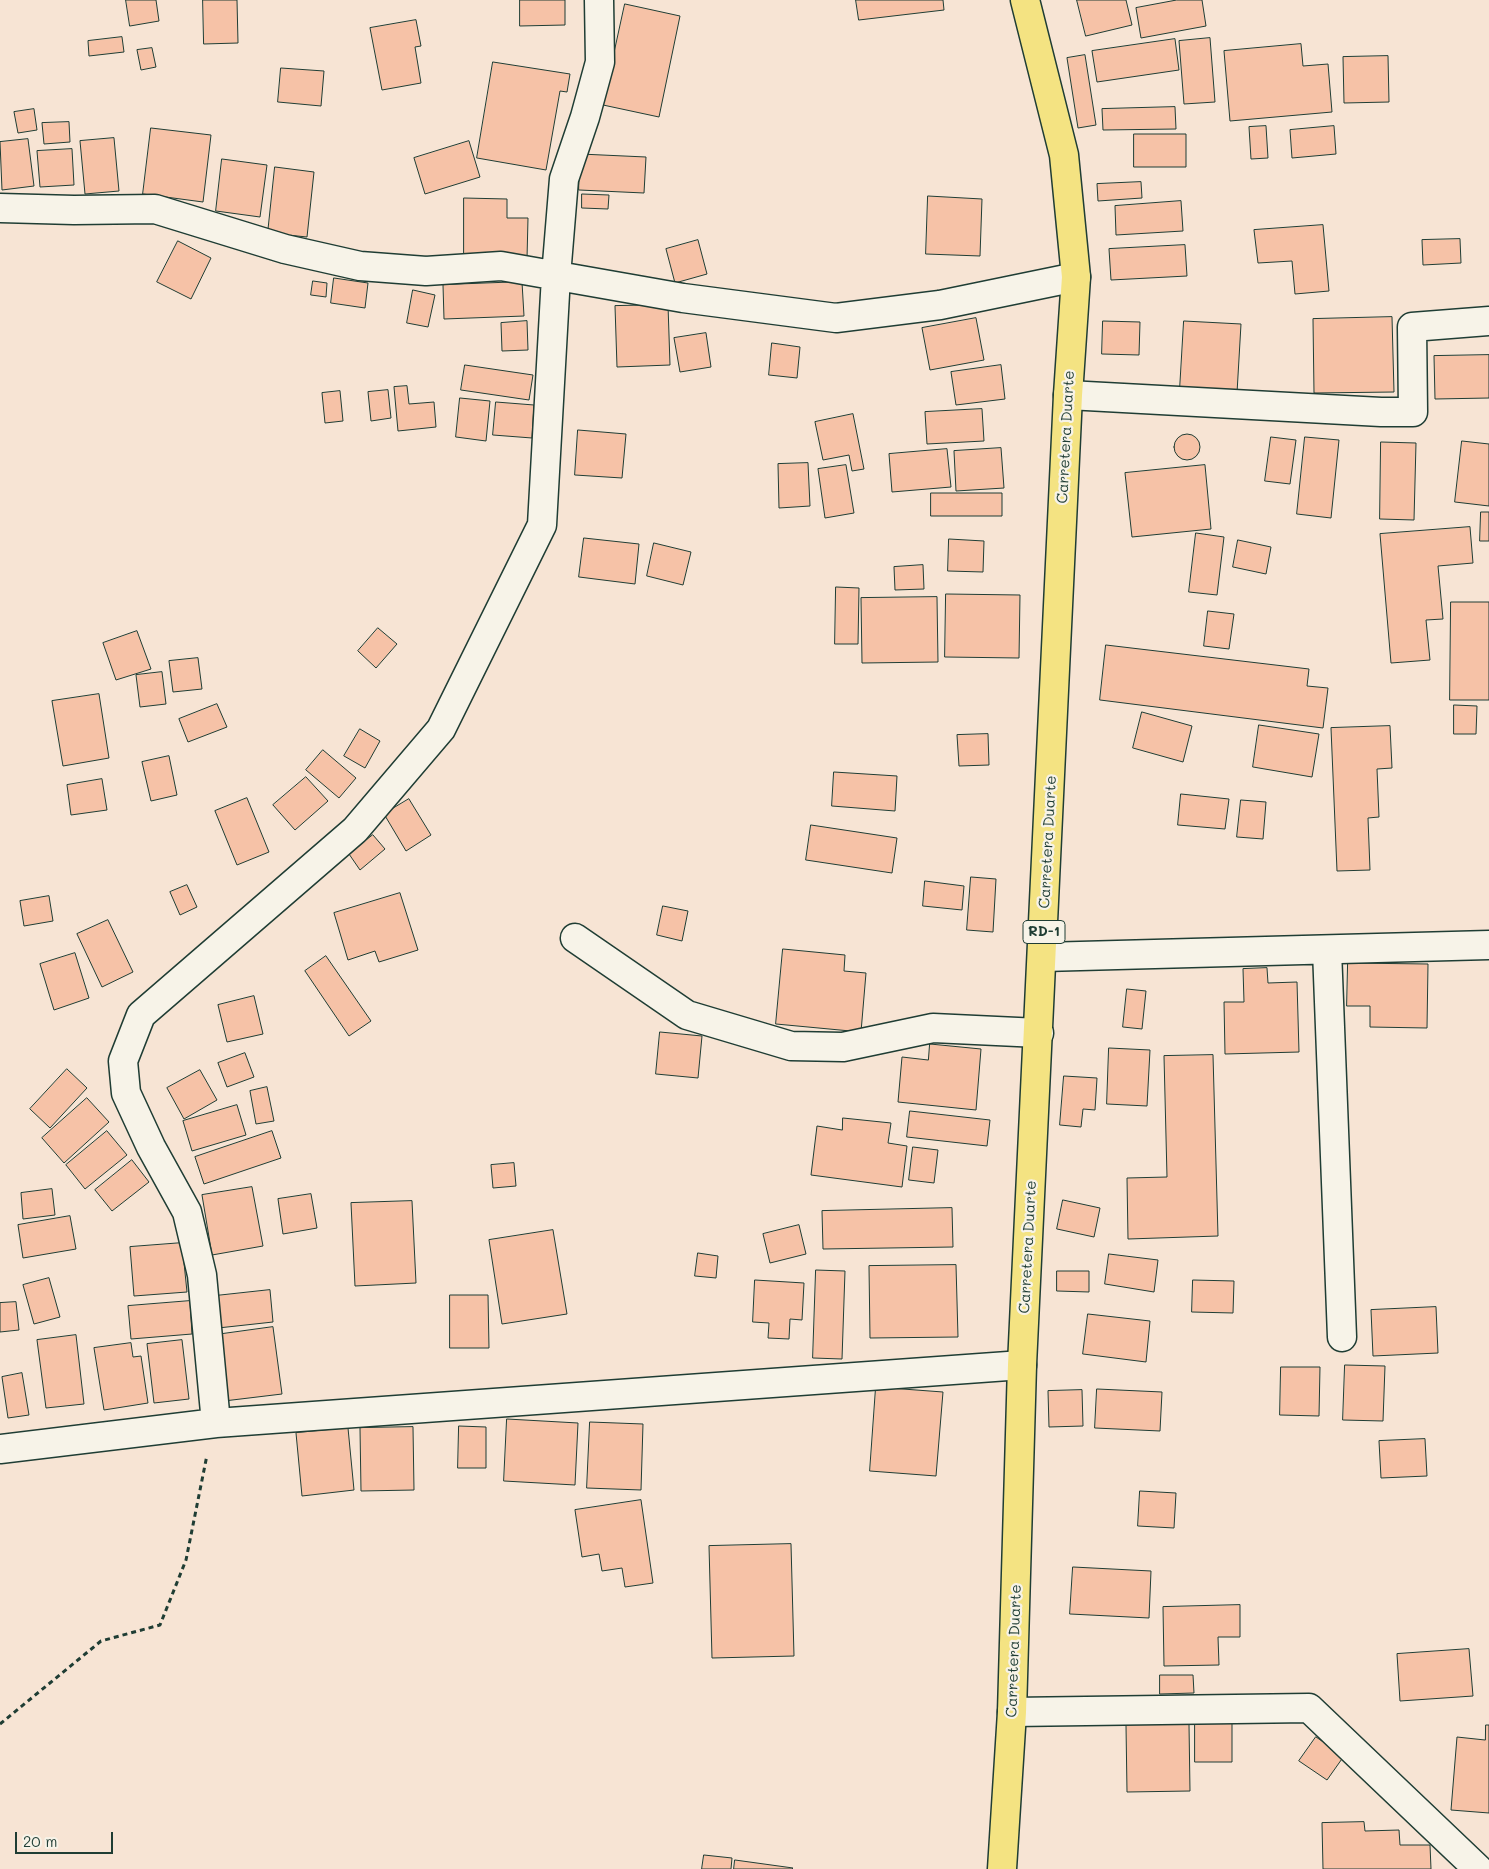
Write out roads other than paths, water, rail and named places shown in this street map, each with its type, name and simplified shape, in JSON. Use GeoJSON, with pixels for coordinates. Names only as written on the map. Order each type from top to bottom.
{"type":"FeatureCollection","features":[{"type":"Feature","properties":{"kind":"main road","name":"Carretera Duarte"},"geometry":{"type":"LineString","coordinates":[[1002,1869],[1012,1712],[1022,1365],[1043,957],[1068,395],[1076,277],[1064,155],[1025,0]]}},
{"type":"Feature","properties":{"kind":"street"},"geometry":{"type":"LineString","coordinates":[[216,1423],[202,1275],[188,1212],[151,1147],[126,1093],[123,1061],[141,1015],[355,830],[441,729],[542,525],[556,276],[564,179],[585,117],[600,62],[599,0]]}},
{"type":"Feature","properties":{"kind":"street"},"geometry":{"type":"LineString","coordinates":[[0,208],[74,210],[155,209],[285,249],[360,266],[426,271],[501,266],[683,298],[836,318],[940,305],[1076,277]]}},
{"type":"Feature","properties":{"kind":"street"},"geometry":{"type":"LineString","coordinates":[[1068,395],[1381,412],[1413,412],[1412,327],[1489,321]]}},
{"type":"Feature","properties":{"kind":"street"},"geometry":{"type":"LineString","coordinates":[[575,938],[687,1015],[791,1046],[843,1047],[933,1028],[1039,1033]]}},
{"type":"Feature","properties":{"kind":"street"},"geometry":{"type":"LineString","coordinates":[[1043,957],[1489,945]]}},
{"type":"Feature","properties":{"kind":"street"},"geometry":{"type":"LineString","coordinates":[[1327,950],[1342,1338]]}},
{"type":"Feature","properties":{"kind":"street"},"geometry":{"type":"LineString","coordinates":[[0,1449],[216,1423],[1022,1365]]}},
{"type":"Feature","properties":{"kind":"street"},"geometry":{"type":"LineString","coordinates":[[1012,1712],[1309,1708],[1478,1869]]}}]}
